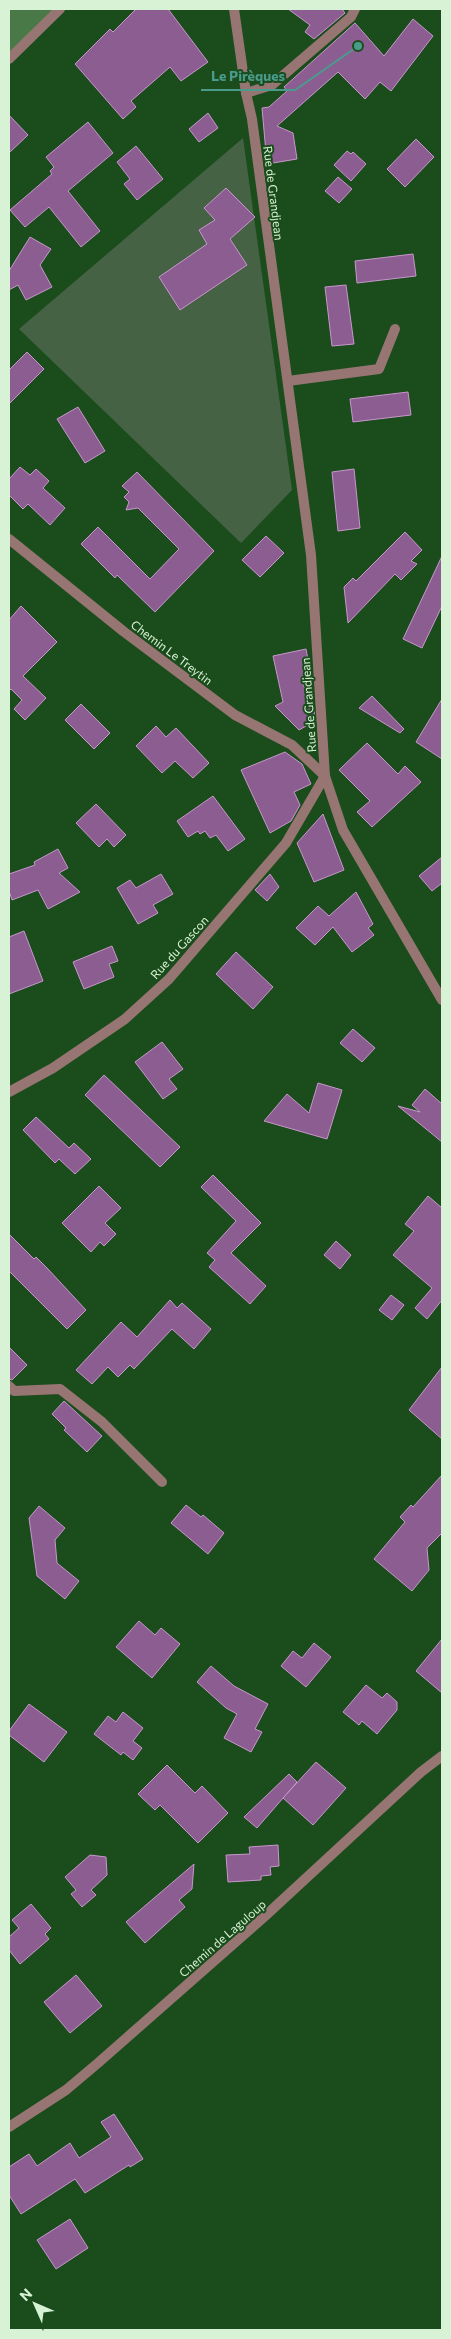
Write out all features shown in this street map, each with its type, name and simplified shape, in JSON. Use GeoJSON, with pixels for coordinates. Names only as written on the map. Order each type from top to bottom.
{"type":"FeatureCollection","features":[{"type":"Feature","properties":{"kind":"street"},"geometry":{"type":"LineString","coordinates":[[9,59],[60,9]]}},
{"type":"Feature","properties":{"kind":"street","name":"Rue de Grandjean"},"geometry":{"type":"LineString","coordinates":[[234,9],[246,93],[252,120],[311,555],[325,776],[343,830],[442,1000]]}},
{"type":"Feature","properties":{"kind":"street"},"geometry":{"type":"LineString","coordinates":[[246,93],[272,86],[351,17],[355,9]]}},
{"type":"Feature","properties":{"kind":"street"},"geometry":{"type":"LineString","coordinates":[[288,381],[379,369],[395,329]]}},
{"type":"Feature","properties":{"kind":"street","name":"Chemin Le Treytin"},"geometry":{"type":"LineString","coordinates":[[9,539],[123,631],[235,715],[292,745],[325,776]]}},
{"type":"Feature","properties":{"kind":"street","name":"Rue du Gascon"},"geometry":{"type":"LineString","coordinates":[[9,1092],[53,1068],[125,1019],[168,979],[286,843],[325,776]]}},
{"type":"Feature","properties":{"kind":"street"},"geometry":{"type":"LineString","coordinates":[[9,1386],[14,1391],[60,1389],[102,1422],[162,1482]]}},
{"type":"Feature","properties":{"kind":"street","name":"Chemin de Laguloup"},"geometry":{"type":"LineString","coordinates":[[9,2127],[66,2090],[98,2063],[264,1917],[421,1772],[442,1756]]}},
{"type":"Feature","properties":{"kind":"green space"},"geometry":{"type":"Polygon","coordinates":[[[9,9],[60,9],[9,59],[9,9]]]}},
{"type":"Feature","properties":{"kind":"green space"},"geometry":{"type":"Polygon","coordinates":[[[243,138],[292,490],[241,543],[19,329],[243,138]]]}},
{"type":"Feature","properties":{"kind":"building"},"geometry":{"type":"Polygon","coordinates":[[[136,9],[168,9],[208,62],[181,81],[170,67],[131,101],[136,107],[123,119],[75,64],[110,29],[113,32],[136,9]]]}},
{"type":"Feature","properties":{"kind":"building"},"geometry":{"type":"Polygon","coordinates":[[[288,9],[342,9],[345,13],[314,39],[305,32],[310,25],[288,9]]]}},
{"type":"Feature","properties":{"kind":"building"},"geometry":{"type":"Polygon","coordinates":[[[413,19],[433,36],[391,91],[380,82],[365,99],[338,72],[277,126],[293,133],[297,159],[267,164],[262,108],[269,107],[287,91],[284,87],[355,23],[384,56],[413,19]]]}},
{"type":"Feature","properties":{"kind":"building"},"geometry":{"type":"Polygon","coordinates":[[[208,113],[218,128],[199,142],[189,129],[208,113]]]}},
{"type":"Feature","properties":{"kind":"building"},"geometry":{"type":"Polygon","coordinates":[[[9,115],[28,135],[9,153],[9,115]]]}},
{"type":"Feature","properties":{"kind":"building"},"geometry":{"type":"Polygon","coordinates":[[[88,122],[113,153],[68,191],[100,231],[81,247],[49,207],[25,227],[10,210],[52,174],[50,171],[54,167],[46,157],[88,122]]]}},
{"type":"Feature","properties":{"kind":"building"},"geometry":{"type":"Polygon","coordinates":[[[416,139],[434,157],[405,187],[387,169],[416,139]]]}},
{"type":"Feature","properties":{"kind":"building"},"geometry":{"type":"Polygon","coordinates":[[[136,146],[163,179],[137,200],[124,184],[130,179],[117,162],[136,146]]]}},
{"type":"Feature","properties":{"kind":"building"},"geometry":{"type":"Polygon","coordinates":[[[347,151],[351,154],[353,152],[366,164],[351,181],[334,165],[347,151]]]}},
{"type":"Feature","properties":{"kind":"building"},"geometry":{"type":"Polygon","coordinates":[[[338,177],[352,189],[339,203],[325,191],[338,177]]]}},
{"type":"Feature","properties":{"kind":"building"},"geometry":{"type":"Polygon","coordinates":[[[226,188],[255,217],[230,239],[247,265],[180,310],[159,277],[207,244],[199,230],[215,220],[204,208],[226,188]]]}},
{"type":"Feature","properties":{"kind":"building"},"geometry":{"type":"Polygon","coordinates":[[[30,237],[51,249],[40,265],[52,287],[26,300],[18,285],[9,290],[9,271],[30,237]]]}},
{"type":"Feature","properties":{"kind":"building"},"geometry":{"type":"Polygon","coordinates":[[[413,254],[416,276],[357,283],[355,261],[413,254]]]}},
{"type":"Feature","properties":{"kind":"building"},"geometry":{"type":"Polygon","coordinates":[[[346,285],[354,344],[332,346],[325,287],[346,285]]]}},
{"type":"Feature","properties":{"kind":"building"},"geometry":{"type":"Polygon","coordinates":[[[27,352],[44,369],[9,404],[9,370],[27,352]]]}},
{"type":"Feature","properties":{"kind":"building"},"geometry":{"type":"Polygon","coordinates":[[[408,392],[411,415],[353,422],[350,399],[408,392]]]}},
{"type":"Feature","properties":{"kind":"building"},"geometry":{"type":"Polygon","coordinates":[[[78,407],[105,451],[85,463],[57,419],[78,407]]]}},
{"type":"Feature","properties":{"kind":"building"},"geometry":{"type":"Polygon","coordinates":[[[20,467],[30,475],[36,469],[49,481],[43,488],[65,508],[50,525],[28,504],[23,509],[9,495],[9,479],[20,467]]]}},
{"type":"Feature","properties":{"kind":"building"},"geometry":{"type":"Polygon","coordinates":[[[354,469],[360,528],[338,531],[332,472],[354,469]]]}},
{"type":"Feature","properties":{"kind":"building"},"geometry":{"type":"Polygon","coordinates":[[[137,472],[214,551],[155,612],[117,575],[115,578],[81,544],[98,527],[150,579],[179,549],[138,508],[126,510],[129,502],[124,497],[129,492],[122,486],[137,472]]]}},
{"type":"Feature","properties":{"kind":"building"},"geometry":{"type":"Polygon","coordinates":[[[405,532],[422,550],[411,561],[417,564],[401,580],[395,574],[348,623],[344,587],[353,578],[356,581],[405,532]]]}},
{"type":"Feature","properties":{"kind":"building"},"geometry":{"type":"Polygon","coordinates":[[[266,536],[284,553],[260,577],[242,560],[266,536]]]}},
{"type":"Feature","properties":{"kind":"building"},"geometry":{"type":"Polygon","coordinates":[[[442,556],[442,606],[422,648],[403,639],[442,556]]]}},
{"type":"Feature","properties":{"kind":"building"},"geometry":{"type":"Polygon","coordinates":[[[21,606],[57,642],[23,676],[46,698],[25,720],[14,709],[22,700],[11,689],[9,691],[9,620],[21,606]]]}},
{"type":"Feature","properties":{"kind":"building"},"geometry":{"type":"Polygon","coordinates":[[[306,649],[312,681],[302,683],[312,700],[309,702],[314,709],[315,721],[299,730],[275,706],[283,702],[273,656],[306,649]]]}},
{"type":"Feature","properties":{"kind":"building"},"geometry":{"type":"Polygon","coordinates":[[[372,696],[404,729],[400,733],[359,708],[372,696]]]}},
{"type":"Feature","properties":{"kind":"building"},"geometry":{"type":"Polygon","coordinates":[[[442,699],[442,759],[416,742],[442,699]]]}},
{"type":"Feature","properties":{"kind":"building"},"geometry":{"type":"Polygon","coordinates":[[[81,704],[110,733],[94,749],[65,720],[81,704]]]}},
{"type":"Feature","properties":{"kind":"building"},"geometry":{"type":"Polygon","coordinates":[[[156,726],[166,737],[176,728],[209,763],[193,778],[175,761],[162,773],[136,746],[156,726]]]}},
{"type":"Feature","properties":{"kind":"building"},"geometry":{"type":"Polygon","coordinates":[[[367,743],[398,774],[405,766],[421,782],[372,827],[357,812],[370,801],[339,770],[367,743]]]}},
{"type":"Feature","properties":{"kind":"building"},"geometry":{"type":"Polygon","coordinates":[[[285,752],[302,764],[311,784],[294,792],[300,805],[291,821],[270,833],[241,770],[285,752]]]}},
{"type":"Feature","properties":{"kind":"building"},"geometry":{"type":"Polygon","coordinates":[[[213,796],[245,839],[228,851],[216,835],[210,838],[205,831],[200,834],[198,831],[188,837],[177,821],[213,796]]]}},
{"type":"Feature","properties":{"kind":"building"},"geometry":{"type":"Polygon","coordinates":[[[96,804],[126,835],[114,847],[107,839],[99,847],[76,823],[96,804]]]}},
{"type":"Feature","properties":{"kind":"building"},"geometry":{"type":"Polygon","coordinates":[[[323,814],[344,870],[314,882],[297,843],[323,814]]]}},
{"type":"Feature","properties":{"kind":"building"},"geometry":{"type":"Polygon","coordinates":[[[58,849],[68,868],[59,873],[80,892],[48,909],[38,890],[12,900],[9,891],[9,874],[35,865],[34,862],[58,849]]]}},
{"type":"Feature","properties":{"kind":"building"},"geometry":{"type":"Polygon","coordinates":[[[442,857],[442,883],[432,891],[419,876],[442,857]]]}},
{"type":"Feature","properties":{"kind":"building"},"geometry":{"type":"Polygon","coordinates":[[[161,874],[173,894],[153,905],[158,913],[138,924],[117,888],[130,880],[136,888],[161,874]]]}},
{"type":"Feature","properties":{"kind":"building"},"geometry":{"type":"Polygon","coordinates":[[[270,874],[279,887],[267,901],[255,890],[270,874]]]}},
{"type":"Feature","properties":{"kind":"building"},"geometry":{"type":"Polygon","coordinates":[[[356,892],[373,924],[368,928],[374,935],[352,952],[333,927],[315,945],[296,928],[318,906],[329,916],[356,892]]]}},
{"type":"Feature","properties":{"kind":"building"},"geometry":{"type":"Polygon","coordinates":[[[24,931],[43,981],[9,994],[9,937],[24,931]]]}},
{"type":"Feature","properties":{"kind":"building"},"geometry":{"type":"Polygon","coordinates":[[[112,946],[118,961],[109,964],[114,977],[84,989],[73,962],[112,946]]]}},
{"type":"Feature","properties":{"kind":"building"},"geometry":{"type":"Polygon","coordinates":[[[236,952],[273,987],[253,1009],[216,974],[236,952]]]}},
{"type":"Feature","properties":{"kind":"building"},"geometry":{"type":"Polygon","coordinates":[[[353,1029],[375,1048],[362,1062],[340,1043],[353,1029]]]}},
{"type":"Feature","properties":{"kind":"building"},"geometry":{"type":"Polygon","coordinates":[[[162,1042],[183,1069],[169,1079],[177,1089],[163,1099],[135,1062],[162,1042]]]}},
{"type":"Feature","properties":{"kind":"building"},"geometry":{"type":"Polygon","coordinates":[[[104,1075],[180,1147],[160,1167],[85,1095],[104,1075]]]}},
{"type":"Feature","properties":{"kind":"building"},"geometry":{"type":"Polygon","coordinates":[[[318,1083],[342,1090],[327,1139],[264,1121],[287,1094],[309,1113],[318,1083]]]}},
{"type":"Feature","properties":{"kind":"building"},"geometry":{"type":"Polygon","coordinates":[[[425,1089],[442,1104],[442,1142],[398,1106],[420,1112],[412,1105],[425,1089]]]}},
{"type":"Feature","properties":{"kind":"building"},"geometry":{"type":"Polygon","coordinates":[[[36,1117],[69,1148],[74,1143],[91,1159],[75,1174],[59,1159],[55,1163],[23,1130],[36,1117]]]}},
{"type":"Feature","properties":{"kind":"building"},"geometry":{"type":"Polygon","coordinates":[[[213,1175],[261,1223],[231,1253],[266,1286],[250,1304],[209,1267],[215,1260],[207,1253],[236,1221],[201,1187],[213,1175]]]}},
{"type":"Feature","properties":{"kind":"building"},"geometry":{"type":"Polygon","coordinates":[[[99,1186],[121,1208],[105,1223],[116,1234],[104,1246],[100,1242],[91,1252],[62,1223],[99,1186]]]}},
{"type":"Feature","properties":{"kind":"building"},"geometry":{"type":"Polygon","coordinates":[[[428,1196],[442,1208],[442,1300],[427,1319],[415,1308],[432,1288],[393,1255],[414,1231],[405,1224],[428,1196]]]}},
{"type":"Feature","properties":{"kind":"building"},"geometry":{"type":"Polygon","coordinates":[[[9,1234],[34,1259],[36,1257],[86,1310],[67,1329],[9,1271],[9,1234]]]}},
{"type":"Feature","properties":{"kind":"building"},"geometry":{"type":"Polygon","coordinates":[[[336,1241],[351,1255],[340,1269],[324,1255],[336,1241]]]}},
{"type":"Feature","properties":{"kind":"building"},"geometry":{"type":"Polygon","coordinates":[[[391,1295],[404,1305],[392,1320],[379,1310],[391,1295]]]}},
{"type":"Feature","properties":{"kind":"building"},"geometry":{"type":"Polygon","coordinates":[[[170,1300],[177,1308],[182,1303],[211,1329],[194,1349],[172,1329],[134,1369],[130,1365],[118,1377],[108,1367],[92,1384],[76,1370],[121,1322],[137,1337],[170,1300]]]}},
{"type":"Feature","properties":{"kind":"building"},"geometry":{"type":"Polygon","coordinates":[[[9,1347],[27,1365],[12,1380],[9,1379],[9,1347]]]}},
{"type":"Feature","properties":{"kind":"building"},"geometry":{"type":"Polygon","coordinates":[[[442,1367],[442,1439],[409,1410],[442,1367]]]}},
{"type":"Feature","properties":{"kind":"building"},"geometry":{"type":"Polygon","coordinates":[[[64,1401],[102,1436],[87,1452],[64,1430],[66,1428],[52,1414],[64,1401]]]}},
{"type":"Feature","properties":{"kind":"building"},"geometry":{"type":"Polygon","coordinates":[[[442,1475],[442,1533],[427,1548],[429,1570],[412,1591],[374,1559],[405,1522],[400,1517],[411,1505],[413,1507],[442,1475]]]}},
{"type":"Feature","properties":{"kind":"building"},"geometry":{"type":"Polygon","coordinates":[[[186,1505],[201,1517],[203,1515],[224,1533],[208,1554],[171,1523],[186,1505]]]}},
{"type":"Feature","properties":{"kind":"building"},"geometry":{"type":"Polygon","coordinates":[[[39,1506],[65,1528],[55,1540],[57,1563],[79,1581],[65,1599],[37,1576],[29,1518],[39,1506]]]}},
{"type":"Feature","properties":{"kind":"building"},"geometry":{"type":"Polygon","coordinates":[[[139,1621],[155,1635],[161,1628],[180,1644],[152,1678],[116,1647],[139,1621]]]}},
{"type":"Feature","properties":{"kind":"building"},"geometry":{"type":"Polygon","coordinates":[[[442,1639],[442,1693],[416,1671],[442,1639]]]}},
{"type":"Feature","properties":{"kind":"building"},"geometry":{"type":"Polygon","coordinates":[[[314,1643],[331,1657],[306,1687],[281,1666],[293,1651],[302,1658],[314,1643]]]}},
{"type":"Feature","properties":{"kind":"building"},"geometry":{"type":"Polygon","coordinates":[[[211,1666],[234,1686],[268,1704],[255,1729],[262,1732],[251,1752],[224,1738],[237,1714],[226,1708],[197,1682],[211,1666]]]}},
{"type":"Feature","properties":{"kind":"building"},"geometry":{"type":"Polygon","coordinates":[[[366,1685],[382,1698],[387,1693],[397,1702],[397,1710],[377,1734],[362,1721],[359,1725],[343,1712],[366,1685]]]}},
{"type":"Feature","properties":{"kind":"building"},"geometry":{"type":"Polygon","coordinates":[[[29,1704],[67,1732],[44,1762],[9,1735],[9,1731],[29,1704]]]}},
{"type":"Feature","properties":{"kind":"building"},"geometry":{"type":"Polygon","coordinates":[[[123,1712],[143,1728],[133,1741],[142,1748],[133,1760],[123,1752],[121,1755],[94,1734],[108,1716],[116,1722],[123,1712]]]}},
{"type":"Feature","properties":{"kind":"building"},"geometry":{"type":"Polygon","coordinates":[[[316,1762],[346,1788],[313,1825],[283,1798],[316,1762]]]}},
{"type":"Feature","properties":{"kind":"building"},"geometry":{"type":"Polygon","coordinates":[[[167,1765],[195,1793],[202,1786],[228,1813],[198,1843],[160,1805],[155,1810],[138,1794],[167,1765]]]}},
{"type":"Feature","properties":{"kind":"building"},"geometry":{"type":"Polygon","coordinates":[[[289,1774],[297,1782],[257,1828],[244,1817],[289,1774]]]}},
{"type":"Feature","properties":{"kind":"building"},"geometry":{"type":"Polygon","coordinates":[[[278,1845],[279,1866],[270,1867],[271,1875],[261,1876],[261,1880],[228,1882],[226,1855],[250,1854],[249,1847],[278,1845]]]}},
{"type":"Feature","properties":{"kind":"building"},"geometry":{"type":"Polygon","coordinates":[[[90,1855],[106,1857],[107,1875],[91,1890],[96,1895],[82,1907],[71,1894],[76,1890],[65,1877],[90,1855]]]}},
{"type":"Feature","properties":{"kind":"building"},"geometry":{"type":"Polygon","coordinates":[[[194,1864],[192,1889],[179,1900],[185,1907],[145,1943],[126,1922],[194,1864]]]}},
{"type":"Feature","properties":{"kind":"building"},"geometry":{"type":"Polygon","coordinates":[[[31,1904],[51,1928],[45,1934],[49,1939],[20,1964],[9,1950],[9,1937],[19,1928],[12,1920],[31,1904]]]}},
{"type":"Feature","properties":{"kind":"building"},"geometry":{"type":"Polygon","coordinates":[[[76,1975],[102,2006],[70,2033],[44,2002],[76,1975]]]}},
{"type":"Feature","properties":{"kind":"building"},"geometry":{"type":"Polygon","coordinates":[[[114,2114],[143,2159],[130,2167],[129,2165],[85,2193],[75,2179],[21,2214],[9,2195],[9,2167],[29,2154],[37,2166],[70,2143],[79,2158],[111,2137],[101,2122],[114,2114]]]}},
{"type":"Feature","properties":{"kind":"building"},"geometry":{"type":"Polygon","coordinates":[[[70,2219],[88,2248],[56,2269],[37,2240],[70,2219]]]}},
{"type":"Feature","properties":{"kind":"place","name":"Le Pirèques"},"geometry":{"type":"Point","coordinates":[358,46]}}]}
